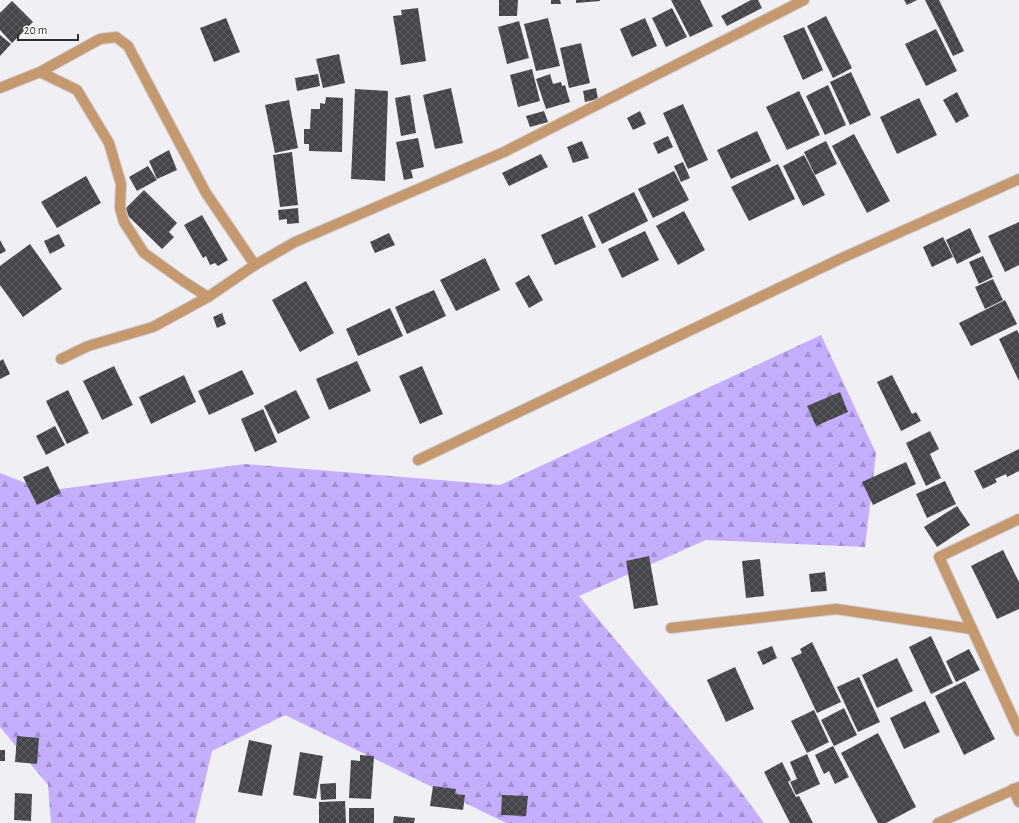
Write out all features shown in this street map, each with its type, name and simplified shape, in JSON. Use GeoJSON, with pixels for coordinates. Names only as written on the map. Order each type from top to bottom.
{"type":"FeatureCollection","features":[{"type":"Feature","properties":{"kind":"street"},"geometry":{"type":"LineString","coordinates":[[61,359],[88,346],[153,327],[208,297],[255,265],[294,242],[504,152],[804,0]]}},
{"type":"Feature","properties":{"kind":"street"},"geometry":{"type":"LineString","coordinates":[[0,88],[40,72],[100,39],[116,37],[128,46],[206,193],[255,265]]}},
{"type":"Feature","properties":{"kind":"street"},"geometry":{"type":"LineString","coordinates":[[40,72],[77,90],[108,143],[121,184],[120,208],[124,222],[144,253],[208,297]]}},
{"type":"Feature","properties":{"kind":"street"},"geometry":{"type":"LineString","coordinates":[[418,460],[842,258],[1019,179]]}},
{"type":"Feature","properties":{"kind":"street"},"geometry":{"type":"LineString","coordinates":[[1019,519],[939,557],[1019,731]]}},
{"type":"Feature","properties":{"kind":"street"},"geometry":{"type":"LineString","coordinates":[[671,628],[836,609],[972,629]]}},
{"type":"Feature","properties":{"kind":"street"},"geometry":{"type":"LineString","coordinates":[[938,823],[1016,788],[1019,802]]}},
{"type":"Feature","properties":{"kind":"green space"},"geometry":{"type":"Polygon","coordinates":[[[821,335],[876,453],[865,547],[706,540],[579,596],[730,777],[764,823],[506,823],[285,715],[212,751],[195,823],[51,823],[48,785],[0,727],[0,473],[46,491],[245,464],[500,485],[821,335]]]}},
{"type":"Feature","properties":{"kind":"building"},"geometry":{"type":"Polygon","coordinates":[[[499,0],[518,0],[517,16],[499,16],[499,0]]]}},
{"type":"Feature","properties":{"kind":"building"},"geometry":{"type":"Polygon","coordinates":[[[551,0],[560,0],[561,4],[551,4],[551,0]]]}},
{"type":"Feature","properties":{"kind":"building"},"geometry":{"type":"Polygon","coordinates":[[[576,0],[600,0],[600,1],[576,3],[576,0]]]}},
{"type":"Feature","properties":{"kind":"building"},"geometry":{"type":"Polygon","coordinates":[[[671,0],[700,0],[713,26],[690,37],[671,0]]]}},
{"type":"Feature","properties":{"kind":"building"},"geometry":{"type":"Polygon","coordinates":[[[751,0],[758,0],[762,8],[727,26],[721,16],[751,0]]]}},
{"type":"Feature","properties":{"kind":"building"},"geometry":{"type":"Polygon","coordinates":[[[904,0],[917,0],[907,5],[904,0]]]}},
{"type":"Feature","properties":{"kind":"building"},"geometry":{"type":"Polygon","coordinates":[[[925,0],[939,0],[964,51],[953,56],[925,0]]]}},
{"type":"Feature","properties":{"kind":"building"},"geometry":{"type":"Polygon","coordinates":[[[12,1],[33,22],[12,43],[0,30],[0,13],[12,1]]]}},
{"type":"Feature","properties":{"kind":"building"},"geometry":{"type":"Polygon","coordinates":[[[418,8],[426,61],[401,65],[393,16],[402,15],[401,10],[418,8]]]}},
{"type":"Feature","properties":{"kind":"building"},"geometry":{"type":"Polygon","coordinates":[[[672,8],[687,37],[666,47],[652,18],[672,8]]]}},
{"type":"Feature","properties":{"kind":"building"},"geometry":{"type":"Polygon","coordinates":[[[826,16],[852,68],[833,78],[807,26],[826,16]]]}},
{"type":"Feature","properties":{"kind":"building"},"geometry":{"type":"Polygon","coordinates":[[[226,18],[240,52],[214,62],[200,28],[226,18]]]}},
{"type":"Feature","properties":{"kind":"building"},"geometry":{"type":"Polygon","coordinates":[[[548,18],[560,66],[536,71],[524,24],[548,18]]]}},
{"type":"Feature","properties":{"kind":"building"},"geometry":{"type":"Polygon","coordinates":[[[645,18],[657,46],[632,57],[620,29],[645,18]]]}},
{"type":"Feature","properties":{"kind":"building"},"geometry":{"type":"Polygon","coordinates":[[[519,21],[529,58],[507,64],[498,27],[519,21]]]}},
{"type":"Feature","properties":{"kind":"building"},"geometry":{"type":"Polygon","coordinates":[[[804,27],[823,70],[803,80],[783,36],[804,27]]]}},
{"type":"Feature","properties":{"kind":"building"},"geometry":{"type":"Polygon","coordinates":[[[936,29],[957,71],[926,86],[905,44],[936,29]]]}},
{"type":"Feature","properties":{"kind":"building"},"geometry":{"type":"Polygon","coordinates":[[[0,35],[11,44],[0,56],[0,35]]]}},
{"type":"Feature","properties":{"kind":"building"},"geometry":{"type":"Polygon","coordinates":[[[581,43],[590,83],[569,88],[560,48],[581,43]]]}},
{"type":"Feature","properties":{"kind":"building"},"geometry":{"type":"Polygon","coordinates":[[[339,54],[345,83],[323,88],[316,59],[339,54]]]}},
{"type":"Feature","properties":{"kind":"building"},"geometry":{"type":"Polygon","coordinates":[[[532,69],[540,101],[518,107],[510,75],[532,69]]]}},
{"type":"Feature","properties":{"kind":"building"},"geometry":{"type":"Polygon","coordinates":[[[851,72],[871,115],[850,125],[830,82],[851,72]]]}},
{"type":"Feature","properties":{"kind":"building"},"geometry":{"type":"Polygon","coordinates":[[[318,74],[320,86],[297,91],[295,78],[318,74]]]}},
{"type":"Feature","properties":{"kind":"building"},"geometry":{"type":"Polygon","coordinates":[[[550,74],[553,84],[561,82],[562,86],[565,85],[570,102],[546,109],[536,79],[550,74]]]}},
{"type":"Feature","properties":{"kind":"building"},"geometry":{"type":"Polygon","coordinates":[[[828,85],[846,125],[825,135],[806,96],[828,85]]]}},
{"type":"Feature","properties":{"kind":"building"},"geometry":{"type":"Polygon","coordinates":[[[451,88],[463,143],[435,149],[423,95],[451,88]]]}},
{"type":"Feature","properties":{"kind":"building"},"geometry":{"type":"Polygon","coordinates":[[[596,88],[598,99],[585,102],[583,91],[596,88]]]}},
{"type":"Feature","properties":{"kind":"building"},"geometry":{"type":"Polygon","coordinates":[[[355,89],[388,91],[385,181],[351,179],[355,89]]]}},
{"type":"Feature","properties":{"kind":"building"},"geometry":{"type":"Polygon","coordinates":[[[799,91],[820,135],[787,150],[766,107],[799,91]]]}},
{"type":"Feature","properties":{"kind":"building"},"geometry":{"type":"Polygon","coordinates":[[[957,92],[969,116],[956,123],[943,100],[957,92]]]}},
{"type":"Feature","properties":{"kind":"building"},"geometry":{"type":"Polygon","coordinates":[[[410,95],[416,133],[401,136],[395,98],[410,95]]]}},
{"type":"Feature","properties":{"kind":"building"},"geometry":{"type":"Polygon","coordinates":[[[326,97],[343,98],[342,152],[309,151],[309,144],[304,144],[304,129],[310,129],[311,109],[320,109],[320,103],[325,104],[326,97]]]}},
{"type":"Feature","properties":{"kind":"building"},"geometry":{"type":"Polygon","coordinates":[[[919,98],[937,135],[897,154],[880,117],[919,98]]]}},
{"type":"Feature","properties":{"kind":"building"},"geometry":{"type":"Polygon","coordinates":[[[289,100],[298,148],[275,153],[265,105],[289,100]]]}},
{"type":"Feature","properties":{"kind":"building"},"geometry":{"type":"Polygon","coordinates":[[[683,104],[708,160],[688,169],[663,113],[683,104]]]}},
{"type":"Feature","properties":{"kind":"building"},"geometry":{"type":"Polygon","coordinates":[[[544,111],[548,122],[530,127],[526,116],[544,111]]]}},
{"type":"Feature","properties":{"kind":"building"},"geometry":{"type":"Polygon","coordinates":[[[640,111],[646,124],[633,130],[627,118],[640,111]]]}},
{"type":"Feature","properties":{"kind":"building"},"geometry":{"type":"Polygon","coordinates":[[[757,131],[771,161],[731,179],[717,150],[757,131]]]}},
{"type":"Feature","properties":{"kind":"building"},"geometry":{"type":"Polygon","coordinates":[[[854,134],[890,201],[867,213],[832,146],[854,134]]]}},
{"type":"Feature","properties":{"kind":"building"},"geometry":{"type":"Polygon","coordinates":[[[668,136],[673,147],[658,154],[653,143],[668,136]]]}},
{"type":"Feature","properties":{"kind":"building"},"geometry":{"type":"Polygon","coordinates":[[[418,138],[424,167],[411,170],[413,178],[404,180],[396,142],[418,138]]]}},
{"type":"Feature","properties":{"kind":"building"},"geometry":{"type":"Polygon","coordinates":[[[582,141],[589,158],[573,163],[567,147],[582,141]]]}},
{"type":"Feature","properties":{"kind":"building"},"geometry":{"type":"Polygon","coordinates":[[[826,141],[837,164],[815,175],[804,152],[826,141]]]}},
{"type":"Feature","properties":{"kind":"building"},"geometry":{"type":"Polygon","coordinates":[[[169,150],[177,170],[157,179],[149,161],[169,150]]]}},
{"type":"Feature","properties":{"kind":"building"},"geometry":{"type":"Polygon","coordinates":[[[292,152],[298,205],[280,207],[273,155],[292,152]]]}},
{"type":"Feature","properties":{"kind":"building"},"geometry":{"type":"Polygon","coordinates":[[[541,154],[548,167],[509,186],[502,173],[541,154]]]}},
{"type":"Feature","properties":{"kind":"building"},"geometry":{"type":"Polygon","coordinates":[[[804,155],[825,195],[803,206],[783,166],[804,155]]]}},
{"type":"Feature","properties":{"kind":"building"},"geometry":{"type":"Polygon","coordinates":[[[683,162],[690,178],[681,182],[674,166],[683,162]]]}},
{"type":"Feature","properties":{"kind":"building"},"geometry":{"type":"Polygon","coordinates":[[[778,164],[795,199],[749,221],[731,187],[778,164]]]}},
{"type":"Feature","properties":{"kind":"building"},"geometry":{"type":"Polygon","coordinates":[[[148,166],[157,180],[137,191],[129,177],[148,166]]]}},
{"type":"Feature","properties":{"kind":"building"},"geometry":{"type":"Polygon","coordinates":[[[674,171],[689,200],[653,218],[638,189],[674,171]]]}},
{"type":"Feature","properties":{"kind":"building"},"geometry":{"type":"Polygon","coordinates":[[[86,176],[101,203],[57,228],[41,202],[86,176]]]}},
{"type":"Feature","properties":{"kind":"building"},"geometry":{"type":"Polygon","coordinates":[[[144,190],[177,223],[169,232],[174,237],[162,249],[123,211],[144,190]]]}},
{"type":"Feature","properties":{"kind":"building"},"geometry":{"type":"Polygon","coordinates":[[[634,192],[648,221],[602,244],[588,215],[634,192]]]}},
{"type":"Feature","properties":{"kind":"building"},"geometry":{"type":"Polygon","coordinates":[[[298,208],[299,223],[287,224],[287,219],[279,220],[278,210],[298,208]]]}},
{"type":"Feature","properties":{"kind":"building"},"geometry":{"type":"Polygon","coordinates":[[[684,211],[705,250],[678,265],[656,226],[684,211]]]}},
{"type":"Feature","properties":{"kind":"building"},"geometry":{"type":"Polygon","coordinates":[[[202,215],[228,260],[218,266],[215,263],[210,265],[206,256],[203,258],[184,225],[202,215]]]}},
{"type":"Feature","properties":{"kind":"building"},"geometry":{"type":"Polygon","coordinates":[[[582,216],[596,247],[555,265],[541,235],[582,216]]]}},
{"type":"Feature","properties":{"kind":"building"},"geometry":{"type":"Polygon","coordinates":[[[1019,222],[1019,265],[1005,272],[988,236],[1019,222]]]}},
{"type":"Feature","properties":{"kind":"building"},"geometry":{"type":"Polygon","coordinates":[[[970,228],[981,252],[957,264],[946,240],[970,228]]]}},
{"type":"Feature","properties":{"kind":"building"},"geometry":{"type":"Polygon","coordinates":[[[645,231],[659,260],[622,278],[608,249],[645,231]]]}},
{"type":"Feature","properties":{"kind":"building"},"geometry":{"type":"Polygon","coordinates":[[[389,233],[395,245],[375,253],[370,242],[389,233]]]}},
{"type":"Feature","properties":{"kind":"building"},"geometry":{"type":"Polygon","coordinates":[[[59,234],[65,246],[50,254],[44,241],[59,234]]]}},
{"type":"Feature","properties":{"kind":"building"},"geometry":{"type":"Polygon","coordinates":[[[943,237],[953,257],[932,267],[923,247],[943,237]]]}},
{"type":"Feature","properties":{"kind":"building"},"geometry":{"type":"Polygon","coordinates":[[[0,240],[6,251],[0,254],[0,240]]]}},
{"type":"Feature","properties":{"kind":"building"},"geometry":{"type":"Polygon","coordinates":[[[30,244],[62,289],[23,317],[0,285],[0,266],[30,244]]]}},
{"type":"Feature","properties":{"kind":"building"},"geometry":{"type":"Polygon","coordinates":[[[983,256],[993,277],[979,284],[969,262],[983,256]]]}},
{"type":"Feature","properties":{"kind":"building"},"geometry":{"type":"Polygon","coordinates":[[[485,258],[500,290],[456,311],[440,280],[485,258]]]}},
{"type":"Feature","properties":{"kind":"building"},"geometry":{"type":"Polygon","coordinates":[[[529,275],[543,300],[529,308],[515,283],[529,275]]]}},
{"type":"Feature","properties":{"kind":"building"},"geometry":{"type":"Polygon","coordinates":[[[993,279],[1003,300],[985,309],[975,287],[993,279]]]}},
{"type":"Feature","properties":{"kind":"building"},"geometry":{"type":"Polygon","coordinates":[[[306,281],[334,333],[300,352],[272,300],[306,281]]]}},
{"type":"Feature","properties":{"kind":"building"},"geometry":{"type":"Polygon","coordinates":[[[434,290],[446,316],[407,334],[395,307],[434,290]]]}},
{"type":"Feature","properties":{"kind":"building"},"geometry":{"type":"Polygon","coordinates":[[[1005,300],[1017,324],[971,346],[959,323],[1005,300]]]}},
{"type":"Feature","properties":{"kind":"building"},"geometry":{"type":"Polygon","coordinates":[[[390,308],[403,336],[358,356],[346,329],[390,308]]]}},
{"type":"Feature","properties":{"kind":"building"},"geometry":{"type":"Polygon","coordinates":[[[222,313],[226,324],[217,328],[213,317],[222,313]]]}},
{"type":"Feature","properties":{"kind":"building"},"geometry":{"type":"Polygon","coordinates":[[[1017,330],[1019,334],[1019,381],[999,339],[1017,330]]]}},
{"type":"Feature","properties":{"kind":"building"},"geometry":{"type":"Polygon","coordinates":[[[3,359],[10,374],[0,379],[0,361],[3,359]]]}},
{"type":"Feature","properties":{"kind":"building"},"geometry":{"type":"Polygon","coordinates":[[[357,361],[371,391],[329,410],[316,379],[357,361]]]}},
{"type":"Feature","properties":{"kind":"building"},"geometry":{"type":"Polygon","coordinates":[[[114,366],[133,405],[102,420],[83,381],[114,366]]]}},
{"type":"Feature","properties":{"kind":"building"},"geometry":{"type":"Polygon","coordinates":[[[422,366],[443,414],[420,424],[399,376],[422,366]]]}},
{"type":"Feature","properties":{"kind":"building"},"geometry":{"type":"Polygon","coordinates":[[[242,370],[254,394],[209,415],[198,391],[242,370]]]}},
{"type":"Feature","properties":{"kind":"building"},"geometry":{"type":"Polygon","coordinates":[[[184,375],[196,402],[151,424],[139,397],[184,375]]]}},
{"type":"Feature","properties":{"kind":"building"},"geometry":{"type":"Polygon","coordinates":[[[892,375],[912,414],[916,412],[921,421],[901,431],[877,382],[892,375]]]}},
{"type":"Feature","properties":{"kind":"building"},"geometry":{"type":"Polygon","coordinates":[[[68,390],[89,433],[67,444],[46,401],[68,390]]]}},
{"type":"Feature","properties":{"kind":"building"},"geometry":{"type":"Polygon","coordinates":[[[296,390],[310,418],[278,434],[264,406],[296,390]]]}},
{"type":"Feature","properties":{"kind":"building"},"geometry":{"type":"Polygon","coordinates":[[[840,392],[848,412],[816,426],[807,406],[840,392]]]}},
{"type":"Feature","properties":{"kind":"building"},"geometry":{"type":"Polygon","coordinates":[[[263,409],[277,442],[255,452],[241,419],[263,409]]]}},
{"type":"Feature","properties":{"kind":"building"},"geometry":{"type":"Polygon","coordinates":[[[55,426],[65,445],[46,455],[36,436],[55,426]]]}},
{"type":"Feature","properties":{"kind":"building"},"geometry":{"type":"Polygon","coordinates":[[[930,431],[939,449],[930,454],[941,478],[926,486],[906,443],[930,431]]]}},
{"type":"Feature","properties":{"kind":"building"},"geometry":{"type":"Polygon","coordinates":[[[1019,449],[1019,471],[1007,477],[1006,474],[995,479],[997,482],[983,489],[974,471],[1019,449]]]}},
{"type":"Feature","properties":{"kind":"building"},"geometry":{"type":"Polygon","coordinates":[[[906,462],[916,484],[873,505],[862,482],[906,462]]]}},
{"type":"Feature","properties":{"kind":"building"},"geometry":{"type":"Polygon","coordinates":[[[48,466],[61,493],[37,505],[23,477],[48,466]]]}},
{"type":"Feature","properties":{"kind":"building"},"geometry":{"type":"Polygon","coordinates":[[[945,481],[956,504],[927,518],[916,494],[945,481]]]}},
{"type":"Feature","properties":{"kind":"building"},"geometry":{"type":"Polygon","coordinates":[[[957,506],[970,525],[937,547],[924,527],[957,506]]]}},
{"type":"Feature","properties":{"kind":"building"},"geometry":{"type":"Polygon","coordinates":[[[1003,550],[1019,582],[1019,609],[997,619],[971,566],[1003,550]]]}},
{"type":"Feature","properties":{"kind":"building"},"geometry":{"type":"Polygon","coordinates":[[[649,556],[658,605],[634,609],[626,561],[649,556]]]}},
{"type":"Feature","properties":{"kind":"building"},"geometry":{"type":"Polygon","coordinates":[[[760,559],[764,596],[746,598],[742,561],[760,559]]]}},
{"type":"Feature","properties":{"kind":"building"},"geometry":{"type":"Polygon","coordinates":[[[825,572],[827,591],[811,592],[809,574],[825,572]]]}},
{"type":"Feature","properties":{"kind":"building"},"geometry":{"type":"Polygon","coordinates":[[[931,636],[953,683],[931,694],[909,647],[931,636]]]}},
{"type":"Feature","properties":{"kind":"building"},"geometry":{"type":"Polygon","coordinates":[[[812,642],[841,702],[817,713],[791,658],[802,653],[800,649],[812,642]]]}},
{"type":"Feature","properties":{"kind":"building"},"geometry":{"type":"Polygon","coordinates":[[[772,646],[777,658],[763,665],[757,652],[772,646]]]}},
{"type":"Feature","properties":{"kind":"building"},"geometry":{"type":"Polygon","coordinates":[[[969,649],[980,670],[956,682],[946,661],[969,649]]]}},
{"type":"Feature","properties":{"kind":"building"},"geometry":{"type":"Polygon","coordinates":[[[897,658],[913,691],[877,708],[862,675],[897,658]]]}},
{"type":"Feature","properties":{"kind":"building"},"geometry":{"type":"Polygon","coordinates":[[[735,667],[754,709],[726,722],[707,680],[735,667]]]}},
{"type":"Feature","properties":{"kind":"building"},"geometry":{"type":"Polygon","coordinates":[[[859,677],[880,722],[858,732],[837,687],[859,677]]]}},
{"type":"Feature","properties":{"kind":"building"},"geometry":{"type":"Polygon","coordinates":[[[965,681],[995,739],[964,755],[935,696],[965,681]]]}},
{"type":"Feature","properties":{"kind":"building"},"geometry":{"type":"Polygon","coordinates":[[[925,701],[940,732],[904,749],[890,718],[925,701]]]}},
{"type":"Feature","properties":{"kind":"building"},"geometry":{"type":"Polygon","coordinates":[[[844,708],[857,735],[834,746],[821,720],[844,708]]]}},
{"type":"Feature","properties":{"kind":"building"},"geometry":{"type":"Polygon","coordinates":[[[814,710],[829,742],[807,753],[791,721],[814,710]]]}},
{"type":"Feature","properties":{"kind":"building"},"geometry":{"type":"Polygon","coordinates":[[[878,733],[916,807],[886,823],[878,823],[841,753],[878,733]]]}},
{"type":"Feature","properties":{"kind":"building"},"geometry":{"type":"Polygon","coordinates":[[[17,736],[39,738],[37,764],[15,762],[17,736]]]}},
{"type":"Feature","properties":{"kind":"building"},"geometry":{"type":"Polygon","coordinates":[[[249,740],[272,745],[262,796],[238,792],[249,740]]]}},
{"type":"Feature","properties":{"kind":"building"},"geometry":{"type":"Polygon","coordinates":[[[833,746],[849,777],[835,784],[829,771],[824,774],[815,755],[833,746]]]}},
{"type":"Feature","properties":{"kind":"building"},"geometry":{"type":"Polygon","coordinates":[[[0,750],[5,750],[5,761],[0,761],[0,750]]]}},
{"type":"Feature","properties":{"kind":"building"},"geometry":{"type":"Polygon","coordinates":[[[300,752],[323,756],[316,799],[293,795],[300,752]]]}},
{"type":"Feature","properties":{"kind":"building"},"geometry":{"type":"Polygon","coordinates":[[[807,754],[820,784],[796,795],[790,782],[797,779],[790,762],[807,754]]]}},
{"type":"Feature","properties":{"kind":"building"},"geometry":{"type":"Polygon","coordinates":[[[360,755],[374,756],[371,799],[349,798],[351,760],[360,761],[360,755]]]}},
{"type":"Feature","properties":{"kind":"building"},"geometry":{"type":"Polygon","coordinates":[[[782,762],[791,780],[788,782],[796,797],[799,796],[813,823],[790,823],[764,772],[782,762]]]}},
{"type":"Feature","properties":{"kind":"building"},"geometry":{"type":"Polygon","coordinates":[[[336,783],[336,799],[321,800],[320,784],[336,783]]]}},
{"type":"Feature","properties":{"kind":"building"},"geometry":{"type":"Polygon","coordinates":[[[433,786],[456,789],[455,794],[465,795],[463,810],[430,806],[433,786]]]}},
{"type":"Feature","properties":{"kind":"building"},"geometry":{"type":"Polygon","coordinates":[[[15,793],[32,794],[31,821],[14,820],[15,793]]]}},
{"type":"Feature","properties":{"kind":"building"},"geometry":{"type":"Polygon","coordinates":[[[502,795],[528,796],[526,816],[501,815],[502,795]]]}},
{"type":"Feature","properties":{"kind":"building"},"geometry":{"type":"Polygon","coordinates":[[[345,801],[346,823],[319,823],[319,802],[345,801]]]}},
{"type":"Feature","properties":{"kind":"building"},"geometry":{"type":"Polygon","coordinates":[[[349,808],[374,808],[374,823],[349,823],[349,808]]]}},
{"type":"Feature","properties":{"kind":"building"},"geometry":{"type":"Polygon","coordinates":[[[394,816],[415,818],[414,823],[393,823],[394,816]]]}}]}
